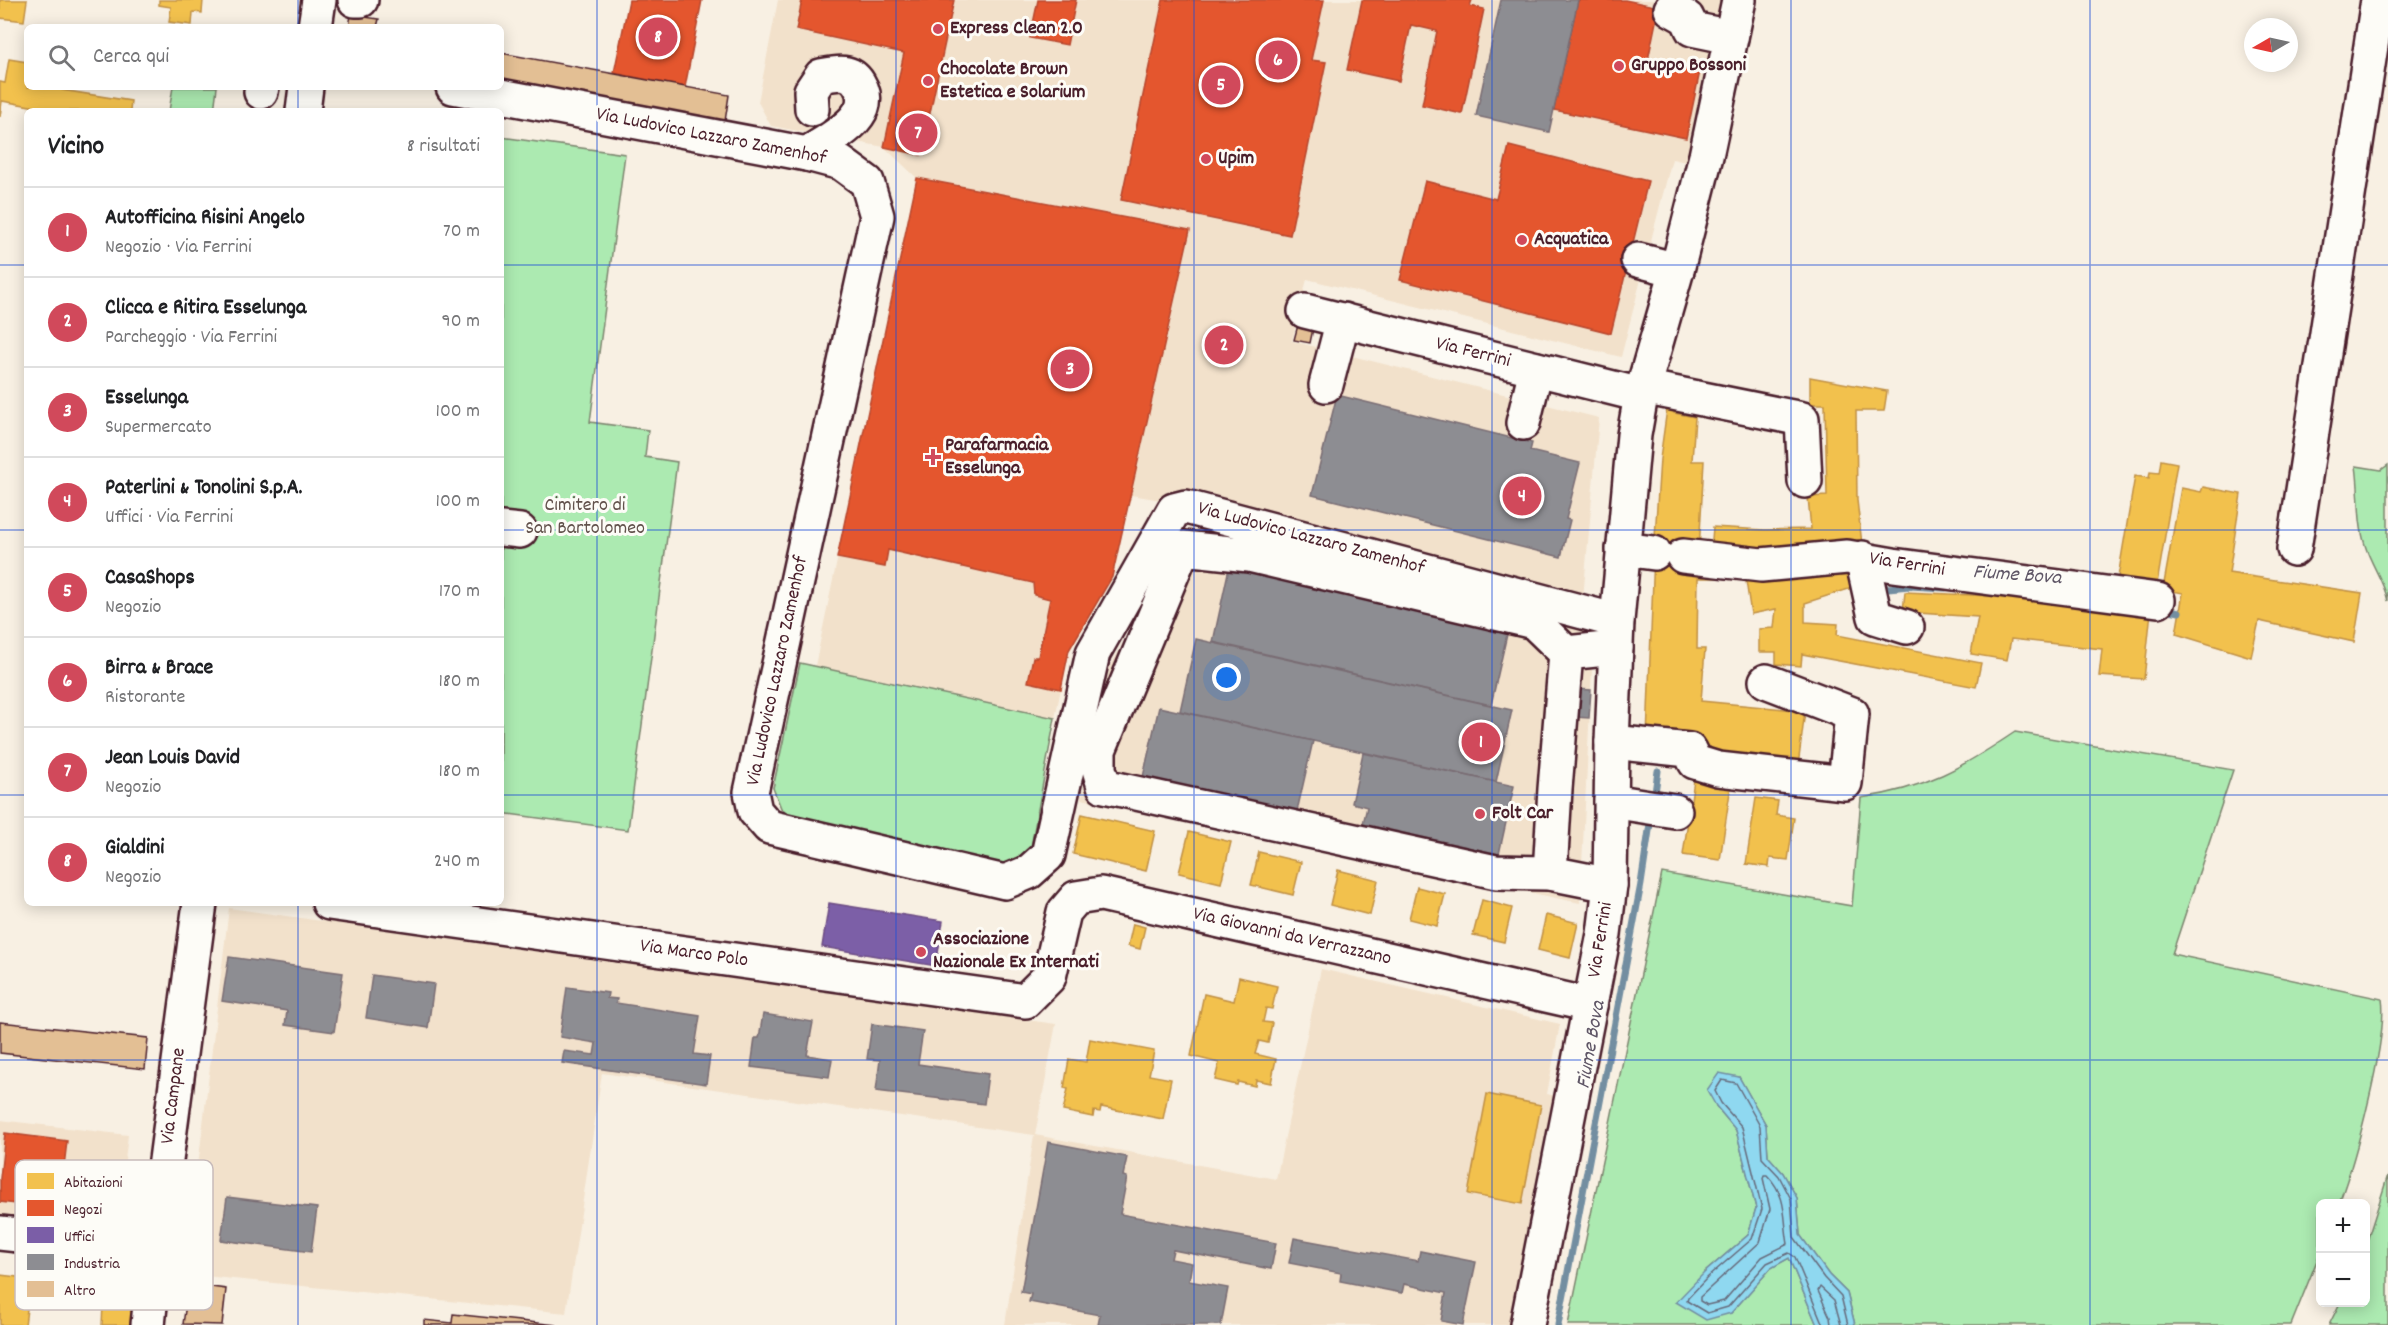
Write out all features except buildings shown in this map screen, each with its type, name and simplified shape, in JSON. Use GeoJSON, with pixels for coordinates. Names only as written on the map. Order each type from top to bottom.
{"type":"FeatureCollection","features":[{"type":"Feature","properties":{"kind":"street"},"geometry":{"type":"LineString","coordinates":[[315,24],[319,0]]}},
{"type":"Feature","properties":{"kind":"street","name":"Via Ferrini"},"geometry":{"type":"LineString","coordinates":[[1527,1325],[1604,934],[1610,885],[1616,634],[1654,553],[1634,435],[1642,391],[1677,270],[1699,234],[1706,156],[1739,0]]}},
{"type":"Feature","properties":{"kind":"street"},"geometry":{"type":"LineString","coordinates":[[2294,549],[2378,0]]}},
{"type":"Feature","properties":{"kind":"street"},"geometry":{"type":"LineString","coordinates":[[1671,9],[1687,18],[1692,29],[1731,37]]}},
{"type":"Feature","properties":{"kind":"street"},"geometry":{"type":"LineString","coordinates":[[807,154],[850,124],[863,109],[864,92],[855,77],[842,72],[821,76],[811,91],[812,109]]}},
{"type":"Feature","properties":{"kind":"street"},"geometry":{"type":"LineString","coordinates":[[303,108],[306,90]]}},
{"type":"Feature","properties":{"kind":"street","name":"Via Ludovico Lazzaro Zamenhof"},"geometry":{"type":"LineString","coordinates":[[469,90],[807,154],[841,162],[867,182],[878,216],[859,245],[783,646],[752,792],[755,811],[769,827],[1005,882],[1029,872],[1048,855],[1093,653],[1174,510],[1186,507],[1203,510],[1616,634]]}},
{"type":"Feature","properties":{"kind":"street"},"geometry":{"type":"LineString","coordinates":[[1638,260],[1677,270]]}},
{"type":"Feature","properties":{"kind":"street","name":"Via Ferrini"},"geometry":{"type":"LineString","coordinates":[[1305,311],[1536,369],[1642,391]]}},
{"type":"Feature","properties":{"kind":"street"},"geometry":{"type":"LineString","coordinates":[[1326,385],[1343,320]]}},
{"type":"Feature","properties":{"kind":"street"},"geometry":{"type":"LineString","coordinates":[[1523,423],[1536,369]]}},
{"type":"Feature","properties":{"kind":"street"},"geometry":{"type":"LineString","coordinates":[[1642,391],[1802,419],[1805,481]]}},
{"type":"Feature","properties":{"kind":"street"},"geometry":{"type":"LineString","coordinates":[[1550,873],[1566,654],[1534,622],[1250,555],[1183,548],[1099,750],[1099,769],[1104,786],[1497,872],[1550,873],[1610,885]]}},
{"type":"Feature","properties":{"kind":"street","name":"Via Ferrini"},"geometry":{"type":"LineString","coordinates":[[1654,553],[1761,565],[1823,558],[1866,579],[1893,565],[2144,598]]}},
{"type":"Feature","properties":{"kind":"street"},"geometry":{"type":"LineString","coordinates":[[1866,579],[1875,617],[1907,627]]}},
{"type":"Feature","properties":{"kind":"street"},"geometry":{"type":"LineString","coordinates":[[1566,654],[1616,634]]}},
{"type":"Feature","properties":{"kind":"street"},"geometry":{"type":"LineString","coordinates":[[1612,742],[1689,750],[1695,762],[1718,769],[1845,783],[1852,714],[1766,681]]}},
{"type":"Feature","properties":{"kind":"street"},"geometry":{"type":"LineString","coordinates":[[1611,801],[1660,809]]}},
{"type":"Feature","properties":{"kind":"street","name":"Via Giovanni da Verrazzano"},"geometry":{"type":"LineString","coordinates":[[1049,977],[1064,912],[1076,898],[1101,894],[1590,1005]]}},
{"type":"Feature","properties":{"kind":"street","name":"Via Campane"},"geometry":{"type":"LineString","coordinates":[[166,1160],[200,906]]}},
{"type":"Feature","properties":{"kind":"street","name":"Via Marco Polo"},"geometry":{"type":"LineString","coordinates":[[350,906],[1025,1001],[1049,977]]}},
{"type":"Feature","properties":{"kind":"street"},"geometry":{"type":"LineString","coordinates":[[0,1233],[15,1235]]}},
{"type":"Feature","properties":{"kind":"street","name":"Via Campane"},"geometry":{"type":"LineString","coordinates":[[148,1325],[150,1310]]}},
{"type":"Feature","properties":{"kind":"shaded area"},"geometry":{"type":"Polygon","coordinates":[[[778,0],[1723,0],[1686,162],[1672,159],[1621,357],[1307,279],[1292,341],[1599,418],[1583,599],[1251,515],[1131,495],[1112,577],[1069,650],[1055,718],[815,666],[917,178],[884,147],[771,126],[758,102],[778,0]]]}},
{"type":"Feature","properties":{"kind":"shaded area"},"geometry":{"type":"Polygon","coordinates":[[[1224,534],[1594,630],[1580,903],[1081,799],[1109,669],[1181,539],[1224,534]]]}},
{"type":"Feature","properties":{"kind":"shaded area"},"geometry":{"type":"Polygon","coordinates":[[[229,908],[1056,1024],[1035,1135],[1276,1179],[1321,969],[1560,1024],[1547,1094],[1563,1098],[1516,1325],[1005,1325],[1034,1135],[602,1073],[566,1313],[213,1277],[213,1160],[199,1160],[229,908]]]}},
{"type":"Feature","properties":{"kind":"shaded area"},"geometry":{"type":"Polygon","coordinates":[[[0,1120],[128,1135],[125,1160],[15,1160],[15,1226],[0,1224],[0,1120]]]}},
{"type":"Feature","properties":{"kind":"green space"},"geometry":{"type":"Polygon","coordinates":[[[172,90],[217,90],[214,108],[170,108],[172,90]]]}},
{"type":"Feature","properties":{"kind":"green space","name":"Cimitero di San Bartolomeo"},"geometry":{"type":"Polygon","coordinates":[[[504,137],[625,154],[590,422],[648,430],[645,457],[677,462],[628,830],[504,813],[504,137]]]}},
{"type":"Feature","properties":{"kind":"green space"},"geometry":{"type":"Polygon","coordinates":[[[2388,465],[2388,601],[2362,535],[2356,466],[2381,470],[2388,465]]]}},
{"type":"Feature","properties":{"kind":"green space"},"geometry":{"type":"Polygon","coordinates":[[[800,663],[1055,718],[1031,847],[1021,857],[1006,864],[798,820],[781,808],[773,788],[800,663]]]}},
{"type":"Feature","properties":{"kind":"green space"},"geometry":{"type":"Polygon","coordinates":[[[2015,732],[2233,770],[2172,954],[2382,999],[2383,1018],[2375,1070],[2353,1159],[2340,1199],[2316,1199],[2316,1263],[2291,1325],[1855,1325],[1847,1293],[1829,1275],[1800,1235],[1797,1198],[1783,1173],[1768,1156],[1766,1125],[1739,1077],[1716,1106],[1736,1130],[1756,1208],[1748,1235],[1704,1273],[1731,1313],[1771,1268],[1789,1258],[1817,1325],[1568,1325],[1662,873],[1852,906],[1861,798],[1905,789],[1943,775],[2015,732]]]}},
{"type":"Feature","properties":{"kind":"green space"},"geometry":{"type":"Polygon","coordinates":[[[2388,1175],[2388,1325],[2329,1325],[2338,1307],[2370,1307],[2370,1231],[2388,1175]]]}},
{"type":"Feature","properties":{"kind":"water"},"geometry":{"type":"Polygon","coordinates":[[[1719,1073],[1739,1077],[1766,1125],[1768,1156],[1783,1173],[1797,1198],[1800,1235],[1829,1275],[1847,1293],[1855,1325],[1817,1325],[1789,1258],[1771,1268],[1731,1313],[1706,1320],[1676,1302],[1704,1273],[1748,1235],[1756,1208],[1736,1130],[1716,1106],[1707,1090],[1719,1073]]]}},
{"type":"Feature","properties":{"kind":"waterway","name":"Fiume Bova"},"geometry":{"type":"LineString","coordinates":[[1878,589],[1909,586],[1945,588]]}},
{"type":"Feature","properties":{"kind":"waterway","name":"Fiume Bova"},"geometry":{"type":"LineString","coordinates":[[2162,608],[2179,612]]}},
{"type":"Feature","properties":{"kind":"waterway","name":"Fiume Bova"},"geometry":{"type":"LineString","coordinates":[[1654,800],[1658,771]]}},
{"type":"Feature","properties":{"kind":"waterway","name":"Fiume Bova"},"geometry":{"type":"LineString","coordinates":[[1558,1325],[1641,884],[1651,817]]}},
{"type":"Feature","properties":{"kind":"place","name":"Express Clean 2.0"},"geometry":{"type":"Point","coordinates":[938,29]}},
{"type":"Feature","properties":{"kind":"place","name":"Gialdini"},"geometry":{"type":"Point","coordinates":[658,37]}},
{"type":"Feature","properties":{"kind":"place","name":"Birra & Brace"},"geometry":{"type":"Point","coordinates":[1278,60]}},
{"type":"Feature","properties":{"kind":"place","name":"Gruppo Bossoni"},"geometry":{"type":"Point","coordinates":[1619,66]}},
{"type":"Feature","properties":{"kind":"place","name":"Chocolate Brown Estetica e Solarium"},"geometry":{"type":"Point","coordinates":[928,81]}},
{"type":"Feature","properties":{"kind":"place","name":"CasaShops"},"geometry":{"type":"Point","coordinates":[1221,85]}},
{"type":"Feature","properties":{"kind":"place","name":"Jean Louis David"},"geometry":{"type":"Point","coordinates":[918,133]}},
{"type":"Feature","properties":{"kind":"place","name":"Upim"},"geometry":{"type":"Point","coordinates":[1206,159]}},
{"type":"Feature","properties":{"kind":"place","name":"Acquatica"},"geometry":{"type":"Point","coordinates":[1522,240]}},
{"type":"Feature","properties":{"kind":"place","name":"Clicca e Ritira Esselunga"},"geometry":{"type":"Point","coordinates":[1224,345]}},
{"type":"Feature","properties":{"kind":"place","name":"Esselunga"},"geometry":{"type":"Point","coordinates":[1070,369]}},
{"type":"Feature","properties":{"kind":"place","name":"Parafarmacia Esselunga"},"geometry":{"type":"Point","coordinates":[933,457]}},
{"type":"Feature","properties":{"kind":"place","name":"Paterlini & Tonolini S.p.A."},"geometry":{"type":"Point","coordinates":[1522,496]}},
{"type":"Feature","properties":{"kind":"place","name":"Autofficina Risini Angelo"},"geometry":{"type":"Point","coordinates":[1481,742]}},
{"type":"Feature","properties":{"kind":"place","name":"Folt Car"},"geometry":{"type":"Point","coordinates":[1480,814]}},
{"type":"Feature","properties":{"kind":"place","name":"Associazione Nazionale Ex Internati"},"geometry":{"type":"Point","coordinates":[921,952]}}]}
